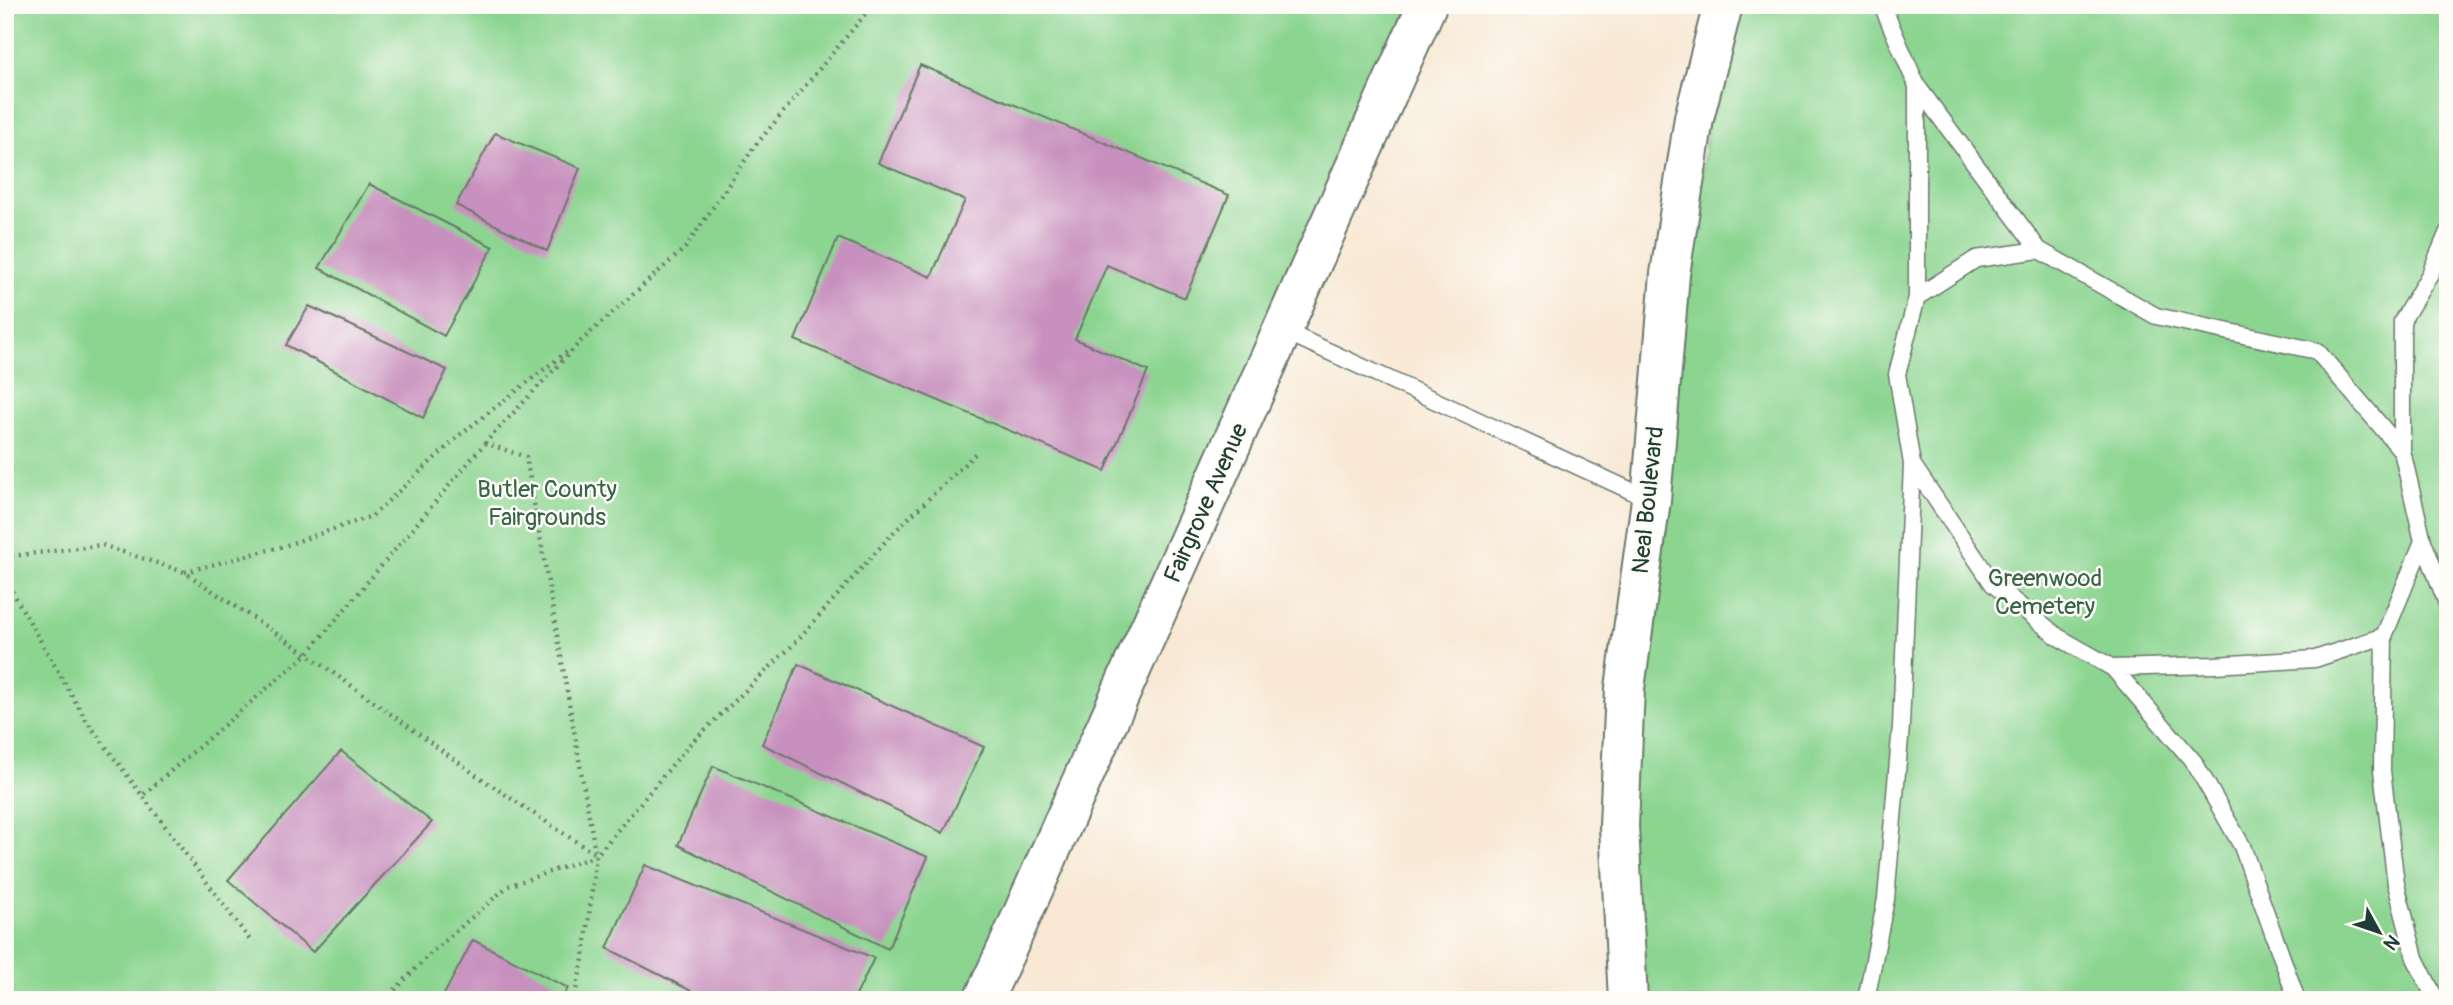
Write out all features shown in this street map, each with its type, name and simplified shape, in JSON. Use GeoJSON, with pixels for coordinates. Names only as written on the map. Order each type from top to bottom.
{"type":"FeatureCollection","features":[{"type":"Feature","properties":{"kind":"main road","name":"Fairgrove Avenue"},"geometry":{"type":"LineString","coordinates":[[983,1000],[1427,5]]}},
{"type":"Feature","properties":{"kind":"main road","name":"Neal Boulevard"},"geometry":{"type":"LineString","coordinates":[[1628,1000],[1619,825],[1625,688],[1651,500],[1670,274],[1694,118],[1723,5]]}},
{"type":"Feature","properties":{"kind":"lane"},"geometry":{"type":"LineString","coordinates":[[1882,5],[1917,86],[2039,250],[2156,316],[2317,351],[2402,451]]}},
{"type":"Feature","properties":{"kind":"lane"},"geometry":{"type":"LineString","coordinates":[[1866,1000],[1886,899],[1901,726],[1912,464],[1897,374],[1917,297],[1917,86]]}},
{"type":"Feature","properties":{"kind":"lane"},"geometry":{"type":"LineString","coordinates":[[2448,232],[2430,275],[2402,321],[2402,451],[2423,541],[2448,606]]}},
{"type":"Feature","properties":{"kind":"lane"},"geometry":{"type":"LineString","coordinates":[[1917,297],[1976,259],[2039,250]]}},
{"type":"Feature","properties":{"kind":"lane"},"geometry":{"type":"LineString","coordinates":[[1282,330],[1651,500]]}},
{"type":"Feature","properties":{"kind":"lane"},"geometry":{"type":"LineString","coordinates":[[1912,464],[1993,584],[2058,637],[2113,668],[2194,762],[2242,846],[2297,1000]]}},
{"type":"Feature","properties":{"kind":"lane"},"geometry":{"type":"LineString","coordinates":[[2423,541],[2384,636],[2382,771],[2396,884],[2415,958],[2435,1000]]}},
{"type":"Feature","properties":{"kind":"lane"},"geometry":{"type":"LineString","coordinates":[[2113,668],[2315,659],[2384,636]]}},
{"type":"Feature","properties":{"kind":"path"},"geometry":{"type":"LineString","coordinates":[[184,572],[284,546],[372,516],[461,434],[581,341],[686,247],[754,147],[873,5]]}},
{"type":"Feature","properties":{"kind":"path"},"geometry":{"type":"LineString","coordinates":[[144,794],[307,654],[485,443],[581,341]]}},
{"type":"Feature","properties":{"kind":"path"},"geometry":{"type":"LineString","coordinates":[[485,443],[526,457],[596,856],[585,950],[574,1000]]}},
{"type":"Feature","properties":{"kind":"path"},"geometry":{"type":"LineString","coordinates":[[385,1000],[432,953],[508,886],[596,856],[689,745],[793,645],[892,534],[976,453]]}},
{"type":"Feature","properties":{"kind":"path"},"geometry":{"type":"LineString","coordinates":[[5,556],[102,545],[184,572],[307,654],[476,775],[596,856]]}},
{"type":"Feature","properties":{"kind":"path"},"geometry":{"type":"LineString","coordinates":[[5,579],[86,720],[144,794],[252,943]]}},
{"type":"Feature","properties":{"kind":"green space","name":"Butler County Fairgrounds"},"geometry":{"type":"Polygon","coordinates":[[[5,5],[1427,5],[983,1000],[5,1000],[5,5]]]}},
{"type":"Feature","properties":{"kind":"green space","name":"Greenwood Cemetery"},"geometry":{"type":"Polygon","coordinates":[[[1723,5],[2448,5],[2448,1000],[1628,1000],[1619,826],[1723,5]]]}},
{"type":"Feature","properties":{"kind":"building"},"geometry":{"type":"Polygon","coordinates":[[[920,65],[1229,195],[1185,298],[1107,265],[1075,339],[1148,371],[1105,471],[795,340],[838,238],[931,277],[965,200],[878,163],[920,65]]]}},
{"type":"Feature","properties":{"kind":"building"},"geometry":{"type":"Polygon","coordinates":[[[495,133],[580,168],[547,251],[456,205],[495,133]]]}},
{"type":"Feature","properties":{"kind":"building"},"geometry":{"type":"Polygon","coordinates":[[[369,184],[493,247],[444,336],[319,268],[369,184]]]}},
{"type":"Feature","properties":{"kind":"building"},"geometry":{"type":"Polygon","coordinates":[[[309,306],[447,370],[423,418],[286,345],[309,306]]]}},
{"type":"Feature","properties":{"kind":"building"},"geometry":{"type":"Polygon","coordinates":[[[798,664],[984,747],[943,833],[762,744],[798,664]]]}},
{"type":"Feature","properties":{"kind":"building"},"geometry":{"type":"Polygon","coordinates":[[[341,751],[432,822],[313,952],[228,880],[341,751]]]}},
{"type":"Feature","properties":{"kind":"building"},"geometry":{"type":"Polygon","coordinates":[[[713,766],[928,857],[888,949],[678,845],[713,766]]]}},
{"type":"Feature","properties":{"kind":"building"},"geometry":{"type":"Polygon","coordinates":[[[645,865],[874,958],[854,1000],[709,1000],[607,948],[645,865]]]}},
{"type":"Feature","properties":{"kind":"building"},"geometry":{"type":"Polygon","coordinates":[[[473,940],[568,988],[561,1000],[441,1000],[473,940]]]}}]}
